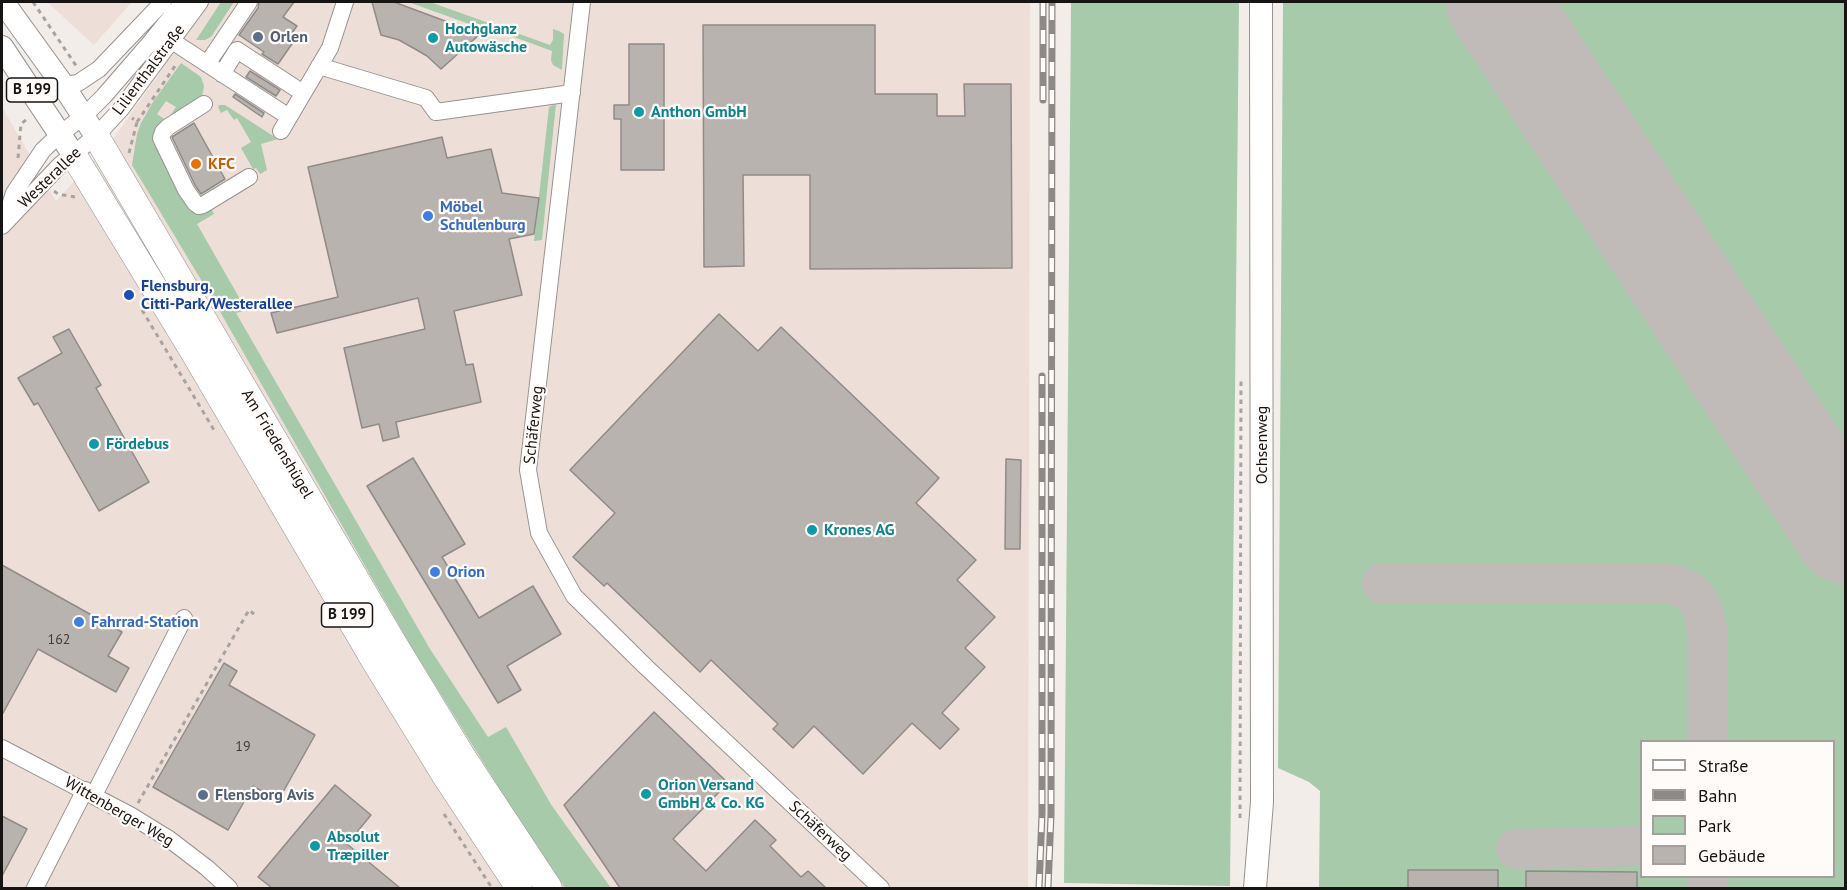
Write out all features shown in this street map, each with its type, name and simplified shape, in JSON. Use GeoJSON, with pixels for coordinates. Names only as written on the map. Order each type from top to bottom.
{"type":"FeatureCollection","features":[{"type":"Feature","properties":{"kind":"highway","name":"Am Friedenshügel"},"geometry":{"type":"LineString","coordinates":[[90,126],[390,638],[464,759],[549,888]]}},
{"type":"Feature","properties":{"kind":"highway","name":"Am Friedenshügel"},"geometry":{"type":"LineString","coordinates":[[67,144],[194,353],[375,662],[444,774],[519,888]]}},
{"type":"Feature","properties":{"kind":"main road","name":"Am Friedenshügel"},"geometry":{"type":"LineString","coordinates":[[3,2],[90,126]]}},
{"type":"Feature","properties":{"kind":"main road","name":"Ochsenweg"},"geometry":{"type":"LineString","coordinates":[[1255,888],[1263,802],[1261,2]]}},
{"type":"Feature","properties":{"kind":"main road","name":"Am Friedenshügel"},"geometry":{"type":"LineString","coordinates":[[2,47],[67,144]]}},
{"type":"Feature","properties":{"kind":"street","name":"Lilienthalstraße"},"geometry":{"type":"LineString","coordinates":[[90,126],[121,109],[200,2]]}},
{"type":"Feature","properties":{"kind":"street"},"geometry":{"type":"LineString","coordinates":[[207,64],[249,2]]}},
{"type":"Feature","properties":{"kind":"street"},"geometry":{"type":"LineString","coordinates":[[172,41],[222,74],[285,124],[330,48],[345,2]]}},
{"type":"Feature","properties":{"kind":"street","name":"Schäferweg"},"geometry":{"type":"LineString","coordinates":[[582,2],[528,470],[539,533],[574,596],[646,667],[881,888]]}},
{"type":"Feature","properties":{"kind":"street","name":"Lilienthalstraße"},"geometry":{"type":"LineString","coordinates":[[63,85],[78,83],[99,69],[174,6]]}},
{"type":"Feature","properties":{"kind":"street","name":"Lilienthalstraße"},"geometry":{"type":"LineString","coordinates":[[90,126],[112,87],[174,6]]}},
{"type":"Feature","properties":{"kind":"street"},"geometry":{"type":"LineString","coordinates":[[222,74],[237,51],[303,93]]}},
{"type":"Feature","properties":{"kind":"street"},"geometry":{"type":"LineString","coordinates":[[319,66],[426,99],[436,112],[572,93]]}},
{"type":"Feature","properties":{"kind":"street"},"geometry":{"type":"LineString","coordinates":[[204,104],[168,127],[161,138],[186,190],[199,206],[249,177]]}},
{"type":"Feature","properties":{"kind":"street","name":"Westerallee"},"geometry":{"type":"LineString","coordinates":[[3,224],[14,193],[43,150],[67,144],[90,126]]}},
{"type":"Feature","properties":{"kind":"street","name":"Westerallee"},"geometry":{"type":"LineString","coordinates":[[3,224],[60,165],[67,144],[90,126]]}},
{"type":"Feature","properties":{"kind":"street"},"geometry":{"type":"LineString","coordinates":[[35,888],[184,618]]}},
{"type":"Feature","properties":{"kind":"street","name":"Wittenberger Weg"},"geometry":{"type":"LineString","coordinates":[[2,748],[130,815],[168,839],[207,868],[229,888]]}},
{"type":"Feature","properties":{"kind":"path"},"geometry":{"type":"LineString","coordinates":[[17,164],[21,124],[28,117]]}},
{"type":"Feature","properties":{"kind":"path"},"geometry":{"type":"LineString","coordinates":[[1240,824],[1241,373]]}},
{"type":"Feature","properties":{"kind":"path"},"geometry":{"type":"LineString","coordinates":[[130,815],[249,610],[254,614]]}},
{"type":"Feature","properties":{"kind":"shaded area"},"geometry":{"type":"Polygon","coordinates":[[[47,2],[132,2],[94,45],[47,2]]]}},
{"type":"Feature","properties":{"kind":"shaded area"},"geometry":{"type":"Polygon","coordinates":[[[209,2],[1030,2],[1028,888],[2,888],[2,107],[56,201],[113,139],[209,2]]]}},
{"type":"Feature","properties":{"kind":"green space"},"geometry":{"type":"Polygon","coordinates":[[[221,2],[234,2],[211,37],[196,40],[221,2]]]}},
{"type":"Feature","properties":{"kind":"green space"},"geometry":{"type":"Polygon","coordinates":[[[408,2],[430,2],[550,45],[553,40],[553,29],[559,31],[564,34],[562,70],[553,65],[552,51],[479,24],[475,26],[408,2]]]}},
{"type":"Feature","properties":{"kind":"green space"},"geometry":{"type":"Polygon","coordinates":[[[1071,2],[1239,2],[1230,886],[1064,883],[1071,2]]]}},
{"type":"Feature","properties":{"kind":"green space"},"geometry":{"type":"Polygon","coordinates":[[[1283,2],[1845,2],[1845,888],[1319,888],[1320,791],[1309,782],[1278,768],[1283,2]]]}},
{"type":"Feature","properties":{"kind":"green space"},"geometry":{"type":"Polygon","coordinates":[[[181,63],[201,77],[204,86],[202,97],[168,119],[176,107],[166,101],[157,114],[167,121],[182,197],[190,209],[209,205],[214,214],[197,224],[244,306],[250,305],[251,309],[236,313],[430,649],[488,737],[506,727],[552,806],[611,888],[565,888],[509,804],[409,643],[218,308],[132,165],[141,123],[181,63]]]}},
{"type":"Feature","properties":{"kind":"green space"},"geometry":{"type":"Polygon","coordinates":[[[556,104],[542,240],[534,241],[549,107],[556,104]]]}},
{"type":"Feature","properties":{"kind":"green space"},"geometry":{"type":"Polygon","coordinates":[[[219,105],[225,105],[278,139],[261,144],[267,170],[260,174],[256,168],[253,169],[241,148],[251,142],[237,118],[234,120],[227,110],[221,113],[219,105]]]}},
{"type":"Feature","properties":{"kind":"building"},"geometry":{"type":"Polygon","coordinates":[[[259,2],[294,2],[283,17],[297,26],[289,37],[294,41],[278,64],[239,35],[258,8],[259,2]]]}},
{"type":"Feature","properties":{"kind":"building","name":"Hochglanz Autowäsche"},"geometry":{"type":"Polygon","coordinates":[[[372,2],[394,2],[480,34],[441,69],[415,49],[399,40],[381,35],[372,2]]]}},
{"type":"Feature","properties":{"kind":"building"},"geometry":{"type":"Polygon","coordinates":[[[703,25],[875,25],[875,94],[937,94],[937,116],[965,116],[964,84],[1011,84],[1012,268],[810,269],[810,175],[743,175],[744,266],[704,267],[703,25]]]}},
{"type":"Feature","properties":{"kind":"building","name":"Anthon GmbH"},"geometry":{"type":"Polygon","coordinates":[[[629,44],[664,44],[664,170],[621,170],[621,119],[614,119],[614,105],[629,105],[629,44]]]}},
{"type":"Feature","properties":{"kind":"building"},"geometry":{"type":"Polygon","coordinates":[[[250,71],[280,90],[276,96],[246,77],[250,71]]]}},
{"type":"Feature","properties":{"kind":"building"},"geometry":{"type":"Polygon","coordinates":[[[235,94],[264,113],[262,117],[233,97],[235,94]]]}},
{"type":"Feature","properties":{"kind":"building"},"geometry":{"type":"Polygon","coordinates":[[[194,123],[225,179],[201,194],[172,137],[194,123]]]}},
{"type":"Feature","properties":{"kind":"building"},"geometry":{"type":"Polygon","coordinates":[[[442,137],[447,158],[491,149],[502,193],[539,198],[534,234],[509,239],[522,295],[454,311],[466,365],[473,364],[481,402],[396,422],[399,437],[383,441],[379,424],[362,428],[344,348],[425,329],[418,298],[277,333],[271,313],[338,297],[308,167],[442,137]]]}},
{"type":"Feature","properties":{"kind":"building","name":"Krones AG"},"geometry":{"type":"Polygon","coordinates":[[[719,314],[758,351],[781,327],[939,478],[916,503],[976,560],[957,580],[995,617],[965,648],[985,667],[942,713],[959,729],[940,749],[912,723],[863,774],[814,726],[793,748],[773,729],[778,724],[711,660],[700,672],[607,583],[604,586],[573,557],[615,513],[570,470],[719,314]]]}},
{"type":"Feature","properties":{"kind":"building","name":"Fördebus"},"geometry":{"type":"Polygon","coordinates":[[[69,329],[101,385],[96,388],[149,482],[99,511],[38,403],[34,405],[18,378],[62,353],[53,337],[69,329]]]}},
{"type":"Feature","properties":{"kind":"building","name":"Orion"},"geometry":{"type":"Polygon","coordinates":[[[413,458],[465,544],[442,557],[479,618],[533,586],[561,634],[507,666],[521,690],[498,703],[367,486],[413,458]]]}},
{"type":"Feature","properties":{"kind":"building"},"geometry":{"type":"Polygon","coordinates":[[[1006,459],[1021,460],[1020,549],[1005,549],[1006,459]]]}},
{"type":"Feature","properties":{"kind":"building"},"geometry":{"type":"Polygon","coordinates":[[[2,565],[122,632],[108,656],[129,668],[116,692],[38,649],[2,715],[2,565]]]}},
{"type":"Feature","properties":{"kind":"building"},"geometry":{"type":"Polygon","coordinates":[[[224,663],[237,671],[229,685],[315,735],[278,801],[253,786],[228,830],[153,787],[224,663]]]}},
{"type":"Feature","properties":{"kind":"building","name":"Orion Versand GmbH & Co. KG"},"geometry":{"type":"Polygon","coordinates":[[[654,712],[728,783],[673,839],[706,871],[755,820],[776,840],[770,846],[801,877],[808,871],[826,888],[620,888],[564,805],[654,712]]]}},
{"type":"Feature","properties":{"kind":"building","name":"Absolut Træpiller"},"geometry":{"type":"Polygon","coordinates":[[[335,785],[371,815],[347,844],[400,888],[272,888],[258,877],[335,785]]]}},
{"type":"Feature","properties":{"kind":"building"},"geometry":{"type":"Polygon","coordinates":[[[2,816],[27,829],[2,876],[2,816]]]}},
{"type":"Feature","properties":{"kind":"building"},"geometry":{"type":"Polygon","coordinates":[[[1408,870],[1498,870],[1498,888],[1408,888],[1408,870]]]}},
{"type":"Feature","properties":{"kind":"building"},"geometry":{"type":"Polygon","coordinates":[[[1526,871],[1637,872],[1637,888],[1526,888],[1526,871]]]}},
{"type":"Feature","properties":{"kind":"taxiway"},"geometry":{"type":"LineString","coordinates":[[1382,583],[1668,584],[1689,591],[1703,610],[1707,629],[1707,740]]}},
{"type":"Feature","properties":{"kind":"taxiway"},"geometry":{"type":"LineString","coordinates":[[1516,849],[1640,846]]}},
{"type":"Feature","properties":{"kind":"taxiway"},"geometry":{"type":"LineString","coordinates":[[1707,878],[1707,888]]}},
{"type":"Feature","properties":{"kind":"runway"},"geometry":{"type":"LineString","coordinates":[[1497,2],[1846,533]]}},
{"type":"Feature","properties":{"kind":"railway"},"geometry":{"type":"LineString","coordinates":[[1043,2],[1043,100]]}},
{"type":"Feature","properties":{"kind":"railway"},"geometry":{"type":"LineString","coordinates":[[1048,888],[1051,815],[1052,2]]}},
{"type":"Feature","properties":{"kind":"railway"},"geometry":{"type":"LineString","coordinates":[[1039,888],[1042,814],[1042,376]]}},
{"type":"Feature","properties":{"kind":"place","name":"Orlen"},"geometry":{"type":"Point","coordinates":[258,37]}},
{"type":"Feature","properties":{"kind":"place","name":"Hochglanz Autowäsche"},"geometry":{"type":"Point","coordinates":[433,38]}},
{"type":"Feature","properties":{"kind":"place","name":"Anthon GmbH"},"geometry":{"type":"Point","coordinates":[639,112]}},
{"type":"Feature","properties":{"kind":"place","name":"KFC"},"geometry":{"type":"Point","coordinates":[196,164]}},
{"type":"Feature","properties":{"kind":"place","name":"Möbel Schulenburg"},"geometry":{"type":"Point","coordinates":[428,216]}},
{"type":"Feature","properties":{"kind":"place","name":"Flensburg, Citti-Park/Westerallee"},"geometry":{"type":"Point","coordinates":[129,295]}},
{"type":"Feature","properties":{"kind":"place","name":"Fördebus"},"geometry":{"type":"Point","coordinates":[94,444]}},
{"type":"Feature","properties":{"kind":"place","name":"Krones AG"},"geometry":{"type":"Point","coordinates":[812,530]}},
{"type":"Feature","properties":{"kind":"place","name":"Orion"},"geometry":{"type":"Point","coordinates":[435,572]}},
{"type":"Feature","properties":{"kind":"place","name":"Fahrrad-Station"},"geometry":{"type":"Point","coordinates":[79,622]}},
{"type":"Feature","properties":{"kind":"place","name":"Orion Versand GmbH & Co. KG"},"geometry":{"type":"Point","coordinates":[646,794]}},
{"type":"Feature","properties":{"kind":"place","name":"Flensborg Avis"},"geometry":{"type":"Point","coordinates":[203,795]}},
{"type":"Feature","properties":{"kind":"place","name":"Absolut Træpiller"},"geometry":{"type":"Point","coordinates":[315,846]}}]}
